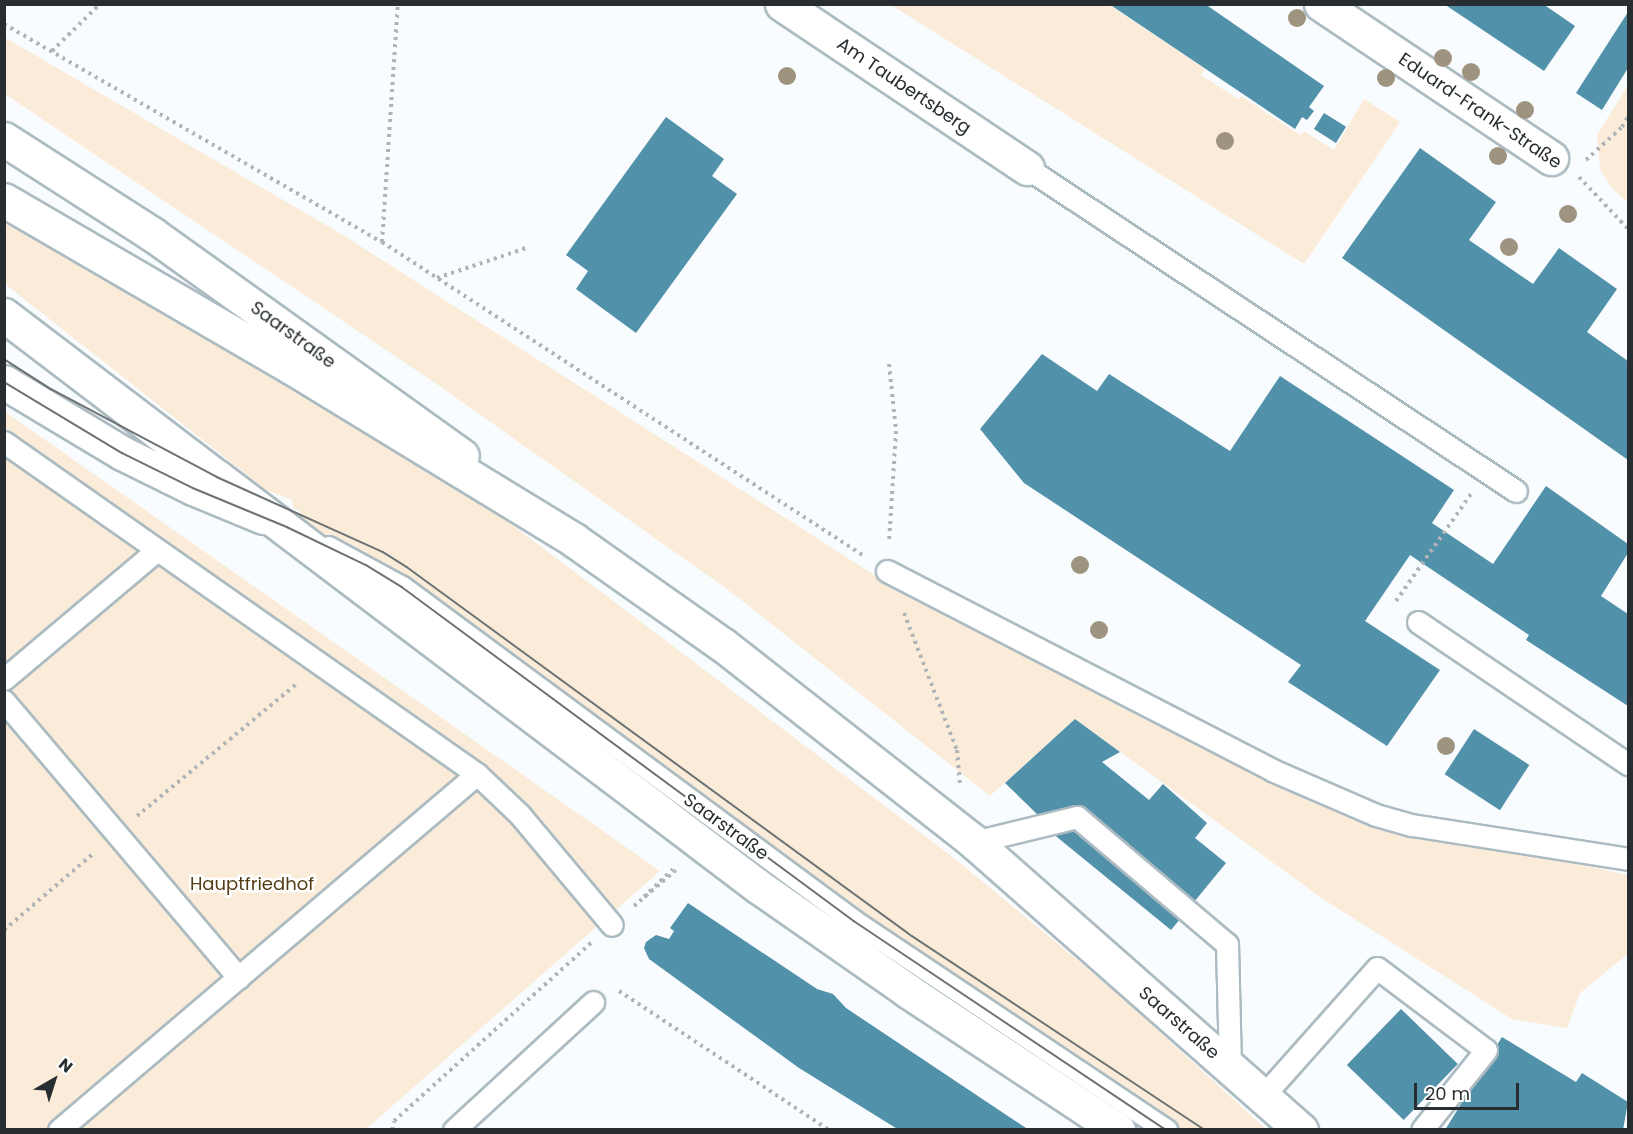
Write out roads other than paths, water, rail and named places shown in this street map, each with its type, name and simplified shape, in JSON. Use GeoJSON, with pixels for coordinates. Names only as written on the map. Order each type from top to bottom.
{"type":"FeatureCollection","features":[{"type":"Feature","properties":{"kind":"main road","name":"Am Taubertsberg"},"geometry":{"type":"LineString","coordinates":[[782,4],[1027,168]]}},
{"type":"Feature","properties":{"kind":"main road","name":"Eduard-Frank-Straße"},"geometry":{"type":"LineString","coordinates":[[1321,4],[1561,165]]}},
{"type":"Feature","properties":{"kind":"main road","name":"Saarstraße"},"geometry":{"type":"LineString","coordinates":[[4,139],[152,234],[574,540],[723,645],[974,842],[1301,1130]]}},
{"type":"Feature","properties":{"kind":"main road","name":"Saarstraße"},"geometry":{"type":"LineString","coordinates":[[4,200],[291,367],[574,540]]}},
{"type":"Feature","properties":{"kind":"main road","name":"Saarstraße"},"geometry":{"type":"LineString","coordinates":[[4,315],[759,887],[908,991],[1118,1130]]}},
{"type":"Feature","properties":{"kind":"main road","name":"Saarstraße"},"geometry":{"type":"LineString","coordinates":[[4,382],[122,453],[193,488],[286,527]]}},
{"type":"Feature","properties":{"kind":"lane"},"geometry":{"type":"LineString","coordinates":[[1027,168],[1516,491]]}},
{"type":"Feature","properties":{"kind":"lane"},"geometry":{"type":"LineString","coordinates":[[4,442],[156,551],[477,774],[520,815],[612,925]]}},
{"type":"Feature","properties":{"kind":"lane","name":"Saarstraße"},"geometry":{"type":"LineString","coordinates":[[286,527],[366,565],[402,586],[854,921],[1166,1130]]}},
{"type":"Feature","properties":{"kind":"lane"},"geometry":{"type":"LineString","coordinates":[[4,679],[156,551]]}},
{"type":"Feature","properties":{"kind":"lane"},"geometry":{"type":"LineString","coordinates":[[887,571],[1272,770],[1376,815],[1412,825],[1629,859]]}},
{"type":"Feature","properties":{"kind":"lane"},"geometry":{"type":"LineString","coordinates":[[1418,622],[1629,764]]}},
{"type":"Feature","properties":{"kind":"lane"},"geometry":{"type":"LineString","coordinates":[[4,701],[240,978]]}},
{"type":"Feature","properties":{"kind":"lane"},"geometry":{"type":"LineString","coordinates":[[59,1130],[477,774]]}},
{"type":"Feature","properties":{"kind":"lane"},"geometry":{"type":"LineString","coordinates":[[974,842],[1077,817],[1227,945],[1230,1068]]}},
{"type":"Feature","properties":{"kind":"lane"},"geometry":{"type":"LineString","coordinates":[[1263,1096],[1377,969],[1486,1050],[1422,1130]]}},
{"type":"Feature","properties":{"kind":"lane"},"geometry":{"type":"LineString","coordinates":[[454,1130],[593,1002]]}},
{"type":"Feature","properties":{"kind":"tram line"},"geometry":{"type":"LineString","coordinates":[[4,359],[51,389],[217,477],[383,552],[407,567],[912,936],[1205,1130]]}},
{"type":"Feature","properties":{"kind":"tram line"},"geometry":{"type":"LineString","coordinates":[[4,382],[122,453],[193,488],[287,527],[366,565],[402,587],[854,921],[1166,1130]]}},
{"type":"Feature","properties":{"kind":"park label","name":"Hauptfriedhof"},"geometry":{"type":"Point","coordinates":[252,884]}}]}
